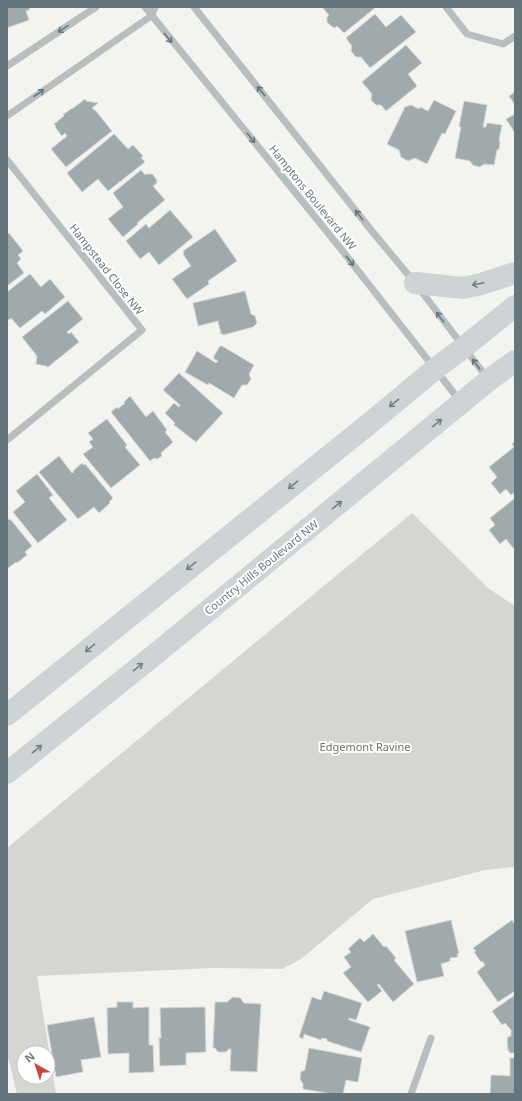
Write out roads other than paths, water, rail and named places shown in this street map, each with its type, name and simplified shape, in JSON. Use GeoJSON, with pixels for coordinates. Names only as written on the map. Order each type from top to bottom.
{"type":"FeatureCollection","features":[{"type":"Feature","properties":{"kind":"main road"},"geometry":{"type":"LineString","coordinates":[[415,283],[463,288],[515,273]]}},
{"type":"Feature","properties":{"kind":"main road"},"geometry":{"type":"LineString","coordinates":[[7,715],[515,306]]}},
{"type":"Feature","properties":{"kind":"main road","name":"Country Hills Boulevard NW"},"geometry":{"type":"LineString","coordinates":[[7,773],[515,360]]}},
{"type":"Feature","properties":{"kind":"street"},"geometry":{"type":"LineString","coordinates":[[7,66],[96,7]]}},
{"type":"Feature","properties":{"kind":"street","name":"Hamptons Boulevard NW"},"geometry":{"type":"LineString","coordinates":[[144,7],[341,249],[462,403]]}},
{"type":"Feature","properties":{"kind":"street"},"geometry":{"type":"LineString","coordinates":[[7,116],[151,16],[155,7]]}},
{"type":"Feature","properties":{"kind":"street"},"geometry":{"type":"LineString","coordinates":[[194,7],[370,230],[415,283],[489,380]]}},
{"type":"Feature","properties":{"kind":"street"},"geometry":{"type":"LineString","coordinates":[[446,7],[467,34],[503,44],[515,36]]}},
{"type":"Feature","properties":{"kind":"street","name":"Hampstead Close NW"},"geometry":{"type":"LineString","coordinates":[[7,160],[142,330],[7,440]]}},
{"type":"Feature","properties":{"kind":"street"},"geometry":{"type":"LineString","coordinates":[[411,1094],[430,1038]]}},
{"type":"Feature","properties":{"kind":"park label","name":"Edgemont Ravine"},"geometry":{"type":"Point","coordinates":[365,746]}}]}
